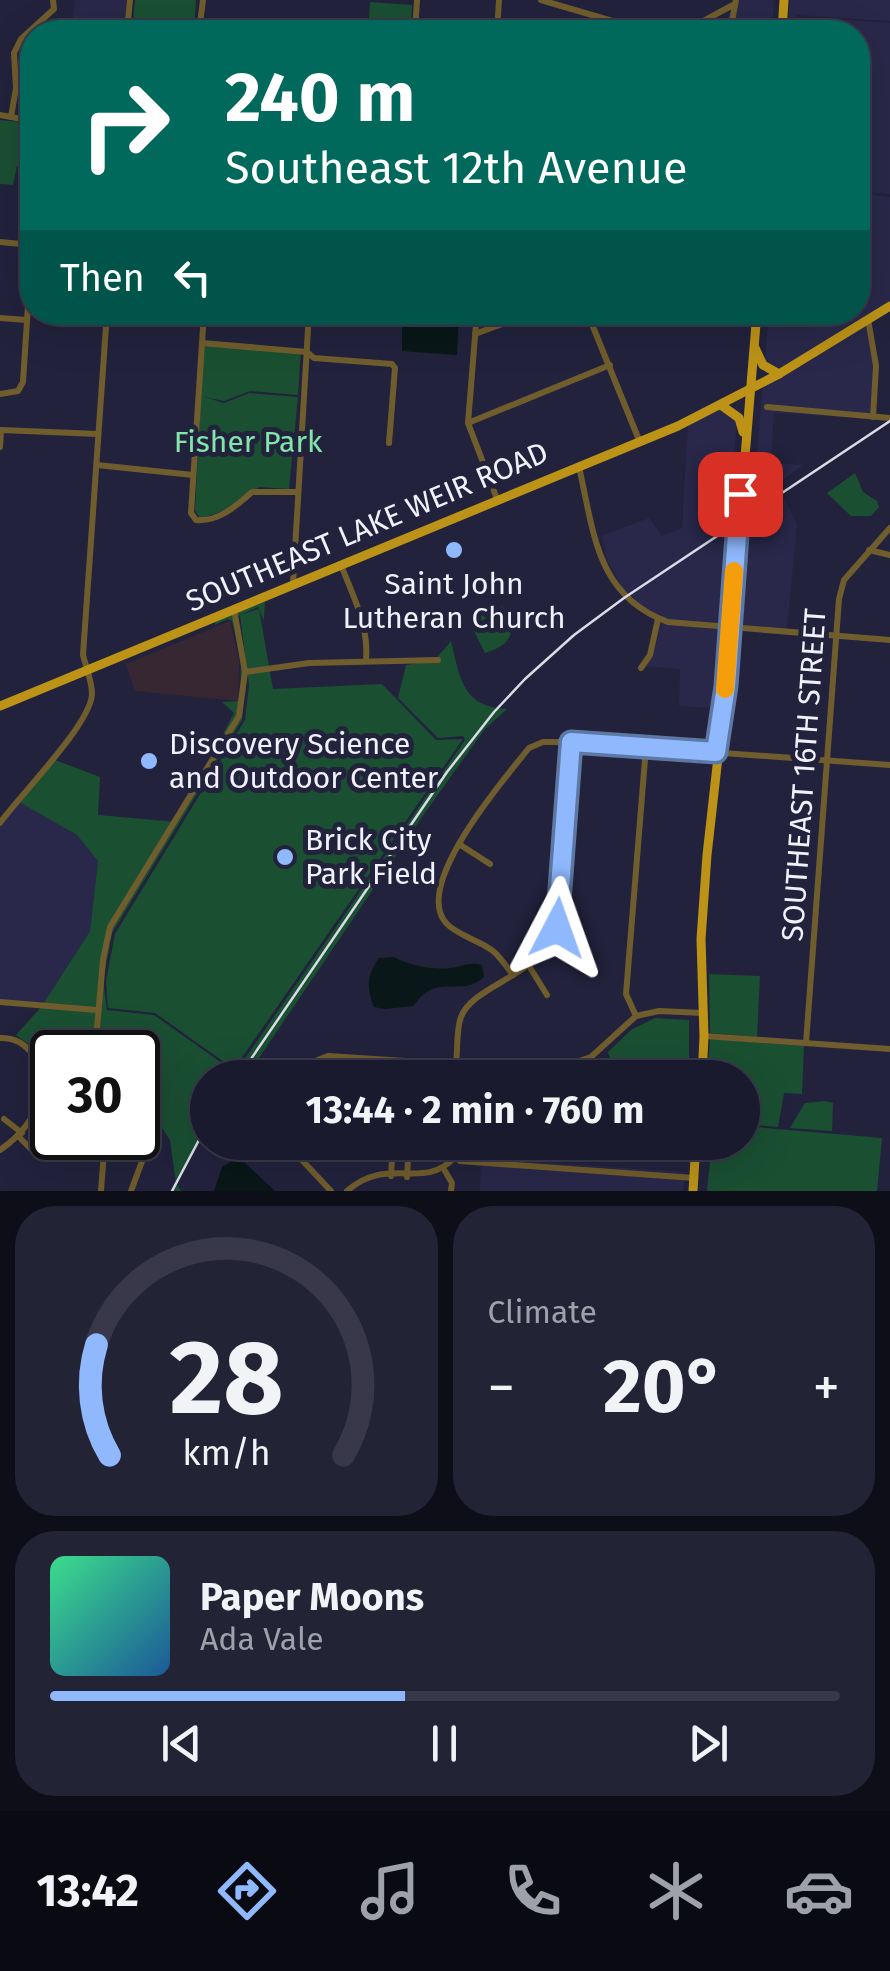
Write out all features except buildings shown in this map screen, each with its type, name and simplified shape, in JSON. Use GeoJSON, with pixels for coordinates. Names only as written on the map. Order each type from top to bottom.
{"type":"FeatureCollection","features":[{"type":"Feature","properties":{"kind":"main road"},"geometry":{"type":"LineString","coordinates":[[703,1060],[701,939],[756,325]]}},
{"type":"Feature","properties":{"kind":"main road","name":"SOUTHEAST LAKE WEIR ROAD"},"geometry":{"type":"LineString","coordinates":[[0,706],[720,406],[858,325]]}},
{"type":"Feature","properties":{"kind":"main road"},"geometry":{"type":"LineString","coordinates":[[754,344],[763,365],[779,374]]}},
{"type":"Feature","properties":{"kind":"main road"},"geometry":{"type":"LineString","coordinates":[[720,406],[739,418],[744,440]]}},
{"type":"Feature","properties":{"kind":"main road"},"geometry":{"type":"LineString","coordinates":[[693,1191],[695,1160]]}},
{"type":"Feature","properties":{"kind":"street"},"geometry":{"type":"LineString","coordinates":[[42,20],[54,9],[53,0]]}},
{"type":"Feature","properties":{"kind":"street"},"geometry":{"type":"LineString","coordinates":[[541,0],[609,20]]}},
{"type":"Feature","properties":{"kind":"street"},"geometry":{"type":"LineString","coordinates":[[703,20],[734,2]]}},
{"type":"Feature","properties":{"kind":"street"},"geometry":{"type":"LineString","coordinates":[[11,117],[16,88],[14,53],[20,41]]}},
{"type":"Feature","properties":{"kind":"street"},"geometry":{"type":"LineString","coordinates":[[0,115],[20,118]]}},
{"type":"Feature","properties":{"kind":"street"},"geometry":{"type":"LineString","coordinates":[[0,394],[18,392],[23,382],[27,325]]}},
{"type":"Feature","properties":{"kind":"street"},"geometry":{"type":"LineString","coordinates":[[0,822],[84,715],[92,690],[83,655],[106,325]]}},
{"type":"Feature","properties":{"kind":"street"},"geometry":{"type":"LineString","coordinates":[[203,325],[191,513],[196,520],[208,521],[252,492],[296,492]]}},
{"type":"Feature","properties":{"kind":"street"},"geometry":{"type":"LineString","coordinates":[[293,584],[308,325]]}},
{"type":"Feature","properties":{"kind":"street"},"geometry":{"type":"LineString","coordinates":[[476,325],[468,423],[497,500]]}},
{"type":"Feature","properties":{"kind":"street"},"geometry":{"type":"LineString","coordinates":[[475,334],[499,325]]}},
{"type":"Feature","properties":{"kind":"street"},"geometry":{"type":"LineString","coordinates":[[593,325],[639,440]]}},
{"type":"Feature","properties":{"kind":"street"},"geometry":{"type":"LineString","coordinates":[[869,325],[876,366],[873,416]]}},
{"type":"Feature","properties":{"kind":"street"},"geometry":{"type":"LineString","coordinates":[[202,342],[306,352],[314,358],[392,364],[395,368],[389,444]]}},
{"type":"Feature","properties":{"kind":"street"},"geometry":{"type":"LineString","coordinates":[[468,423],[610,365]]}},
{"type":"Feature","properties":{"kind":"street"},"geometry":{"type":"LineString","coordinates":[[767,407],[890,418]]}},
{"type":"Feature","properties":{"kind":"street"},"geometry":{"type":"LineString","coordinates":[[0,447],[1,430],[98,434]]}},
{"type":"Feature","properties":{"kind":"street"},"geometry":{"type":"LineString","coordinates":[[96,465],[193,475]]}},
{"type":"Feature","properties":{"kind":"street"},"geometry":{"type":"LineString","coordinates":[[579,466],[596,540],[613,584],[646,614],[668,622],[890,640]]}},
{"type":"Feature","properties":{"kind":"street","name":"SOUTHEAST 16TH STREET"},"geometry":{"type":"LineString","coordinates":[[806,1043],[835,636],[844,580],[890,528]]}},
{"type":"Feature","properties":{"kind":"street"},"geometry":{"type":"LineString","coordinates":[[869,550],[890,555]]}},
{"type":"Feature","properties":{"kind":"street"},"geometry":{"type":"LineString","coordinates":[[341,564],[363,619],[368,640],[366,661]]}},
{"type":"Feature","properties":{"kind":"street"},"geometry":{"type":"LineString","coordinates":[[96,1030],[110,927],[240,716],[245,672],[234,609]]}},
{"type":"Feature","properties":{"kind":"street"},"geometry":{"type":"LineString","coordinates":[[641,668],[650,656],[658,619]]}},
{"type":"Feature","properties":{"kind":"street"},"geometry":{"type":"LineString","coordinates":[[245,672],[309,663],[438,660]]}},
{"type":"Feature","properties":{"kind":"street"},"geometry":{"type":"LineString","coordinates":[[513,975],[491,950],[448,926],[440,904],[443,874],[459,844],[529,748],[543,742],[571,742],[890,765]]}},
{"type":"Feature","properties":{"kind":"street"},"geometry":{"type":"LineString","coordinates":[[456,1060],[461,1018],[467,1008],[546,952],[557,928],[571,742]]}},
{"type":"Feature","properties":{"kind":"street"},"geometry":{"type":"LineString","coordinates":[[636,1016],[626,994],[646,746]]}},
{"type":"Feature","properties":{"kind":"street"},"geometry":{"type":"LineString","coordinates":[[459,844],[490,864]]}},
{"type":"Feature","properties":{"kind":"street"},"geometry":{"type":"LineString","coordinates":[[529,966],[546,995]]}},
{"type":"Feature","properties":{"kind":"street"},"geometry":{"type":"LineString","coordinates":[[0,1002],[97,1010]]}},
{"type":"Feature","properties":{"kind":"street"},"geometry":{"type":"LineString","coordinates":[[585,1060],[636,1016],[659,1011],[703,1013]]}},
{"type":"Feature","properties":{"kind":"street"},"geometry":{"type":"LineString","coordinates":[[704,1036],[890,1048]]}},
{"type":"Feature","properties":{"kind":"street"},"geometry":{"type":"LineString","coordinates":[[0,1038],[12,1038],[30,1051]]}},
{"type":"Feature","properties":{"kind":"street"},"geometry":{"type":"LineString","coordinates":[[317,1060],[328,1056],[392,1060]]}},
{"type":"Feature","properties":{"kind":"street"},"geometry":{"type":"LineString","coordinates":[[0,1150],[20,1135],[30,1115]]}},
{"type":"Feature","properties":{"kind":"street"},"geometry":{"type":"LineString","coordinates":[[4,1119],[30,1147]]}},
{"type":"Feature","properties":{"kind":"street"},"geometry":{"type":"LineString","coordinates":[[101,1191],[103,1160]]}},
{"type":"Feature","properties":{"kind":"street"},"geometry":{"type":"LineString","coordinates":[[131,1191],[143,1160]]}},
{"type":"Feature","properties":{"kind":"street"},"geometry":{"type":"LineString","coordinates":[[303,1160],[331,1191]]}},
{"type":"Feature","properties":{"kind":"street"},"geometry":{"type":"LineString","coordinates":[[392,1176],[393,1160]]}},
{"type":"Feature","properties":{"kind":"street"},"geometry":{"type":"LineString","coordinates":[[407,1177],[408,1160]]}},
{"type":"Feature","properties":{"kind":"street"},"geometry":{"type":"LineString","coordinates":[[347,1191],[373,1175],[426,1178],[445,1171],[453,1160]]}},
{"type":"Feature","properties":{"kind":"street"},"geometry":{"type":"LineString","coordinates":[[478,1160],[694,1178]]}},
{"type":"Feature","properties":{"kind":"street"},"geometry":{"type":"LineString","coordinates":[[445,1171],[452,1183],[451,1191]]}},
{"type":"Feature","properties":{"kind":"shaded area"},"geometry":{"type":"Polygon","coordinates":[[[75,0],[127,0],[125,20],[72,20],[75,0]]]}},
{"type":"Feature","properties":{"kind":"shaded area"},"geometry":{"type":"Polygon","coordinates":[[[734,0],[774,0],[773,20],[726,20],[734,0]]]}},
{"type":"Feature","properties":{"kind":"shaded area"},"geometry":{"type":"Polygon","coordinates":[[[790,0],[890,0],[890,21],[796,15],[795,20],[789,20],[790,0]]]}},
{"type":"Feature","properties":{"kind":"shaded area"},"geometry":{"type":"Polygon","coordinates":[[[796,17],[843,20],[796,20],[796,17]]]}},
{"type":"Feature","properties":{"kind":"shaded area"},"geometry":{"type":"Polygon","coordinates":[[[870,22],[890,23],[890,194],[870,192],[870,22]]]}},
{"type":"Feature","properties":{"kind":"shaded area"},"geometry":{"type":"Polygon","coordinates":[[[870,194],[890,197],[890,303],[870,315],[870,194]]]}},
{"type":"Feature","properties":{"kind":"shaded area"},"geometry":{"type":"Polygon","coordinates":[[[402,325],[458,325],[457,355],[402,351],[402,325]]]}},
{"type":"Feature","properties":{"kind":"shaded area"},"geometry":{"type":"Polygon","coordinates":[[[768,325],[854,325],[778,371],[765,362],[768,325]]]}},
{"type":"Feature","properties":{"kind":"shaded area"},"geometry":{"type":"Polygon","coordinates":[[[866,325],[873,367],[870,414],[764,405],[765,409],[844,417],[774,413],[771,463],[803,465],[777,485],[797,524],[787,629],[742,625],[763,385],[866,325]]]}},
{"type":"Feature","properties":{"kind":"shaded area"},"geometry":{"type":"Polygon","coordinates":[[[721,409],[737,421],[719,624],[668,620],[647,612],[628,598],[606,557],[602,536],[649,518],[662,536],[682,528],[688,424],[721,409]]]}},
{"type":"Feature","properties":{"kind":"shaded area"},"geometry":{"type":"Polygon","coordinates":[[[230,621],[239,660],[238,701],[135,691],[126,664],[230,621]]]}},
{"type":"Feature","properties":{"kind":"shaded area"},"geometry":{"type":"Polygon","coordinates":[[[661,623],[718,629],[715,708],[679,706],[680,669],[645,666],[656,646],[661,623]]]}},
{"type":"Feature","properties":{"kind":"shaded area"},"geometry":{"type":"Polygon","coordinates":[[[19,802],[77,835],[98,861],[90,931],[42,1006],[0,1003],[0,827],[19,802]]]}},
{"type":"Feature","properties":{"kind":"shaded area"},"geometry":{"type":"Polygon","coordinates":[[[394,957],[435,968],[482,965],[484,977],[466,986],[431,990],[414,1006],[374,1007],[369,987],[372,970],[379,958],[394,957]]]}},
{"type":"Feature","properties":{"kind":"shaded area"},"geometry":{"type":"Polygon","coordinates":[[[481,1160],[685,1172],[683,1191],[480,1191],[481,1160]]]}},
{"type":"Feature","properties":{"kind":"shaded area"},"geometry":{"type":"Polygon","coordinates":[[[232,1161],[245,1163],[275,1191],[214,1191],[222,1167],[232,1161]]]}},
{"type":"Feature","properties":{"kind":"green space"},"geometry":{"type":"Polygon","coordinates":[[[135,0],[196,0],[195,20],[133,20],[135,0]]]}},
{"type":"Feature","properties":{"kind":"green space"},"geometry":{"type":"Polygon","coordinates":[[[370,2],[412,5],[411,20],[369,20],[370,2]]]}},
{"type":"Feature","properties":{"kind":"green space"},"geometry":{"type":"Polygon","coordinates":[[[0,120],[20,122],[20,166],[13,185],[0,184],[0,120]]]}},
{"type":"Feature","properties":{"kind":"green space"},"geometry":{"type":"Polygon","coordinates":[[[203,342],[301,349],[298,395],[250,391],[224,401],[199,396],[203,342]]]}},
{"type":"Feature","properties":{"kind":"green space","name":"Fisher Park"},"geometry":{"type":"Polygon","coordinates":[[[249,393],[298,397],[289,489],[259,487],[228,509],[200,519],[195,510],[201,396],[224,403],[249,393]]]}},
{"type":"Feature","properties":{"kind":"green space"},"geometry":{"type":"Polygon","coordinates":[[[855,473],[863,492],[877,501],[879,507],[871,516],[851,516],[827,493],[855,473]]]}},
{"type":"Feature","properties":{"kind":"green space"},"geometry":{"type":"Polygon","coordinates":[[[265,599],[264,621],[258,607],[238,616],[246,685],[242,720],[112,933],[103,981],[107,1010],[154,1015],[217,1060],[190,1060],[190,1157],[176,1183],[181,1191],[172,1191],[176,1184],[170,1140],[160,1125],[160,1030],[30,1030],[30,1045],[16,1035],[42,1006],[90,931],[98,861],[77,835],[19,802],[55,760],[100,777],[98,815],[177,822],[234,713],[222,702],[240,701],[241,660],[232,621],[215,625],[215,620],[265,599]]]}},
{"type":"Feature","properties":{"kind":"green space"},"geometry":{"type":"Polygon","coordinates":[[[502,607],[513,620],[511,633],[502,645],[485,653],[471,618],[502,607]]]}},
{"type":"Feature","properties":{"kind":"green space"},"geometry":{"type":"Polygon","coordinates":[[[259,609],[273,689],[382,684],[436,740],[463,739],[240,1060],[221,1060],[155,1013],[108,1008],[106,981],[115,934],[245,720],[249,685],[240,615],[259,609]]]}},
{"type":"Feature","properties":{"kind":"green space"},"geometry":{"type":"Polygon","coordinates":[[[451,641],[461,679],[472,697],[507,709],[485,729],[258,1060],[244,1060],[465,740],[463,736],[438,738],[398,698],[406,665],[435,660],[451,641]]]}},
{"type":"Feature","properties":{"kind":"green space"},"geometry":{"type":"Polygon","coordinates":[[[709,974],[760,976],[757,1037],[710,1033],[709,974]]]}},
{"type":"Feature","properties":{"kind":"green space"},"geometry":{"type":"Polygon","coordinates":[[[655,1018],[689,1020],[689,1060],[611,1060],[608,1052],[631,1030],[655,1018]]]}},
{"type":"Feature","properties":{"kind":"green space"},"geometry":{"type":"Polygon","coordinates":[[[710,1039],[804,1046],[802,1094],[784,1093],[778,1127],[760,1125],[760,1060],[708,1060],[710,1039]]]}},
{"type":"Feature","properties":{"kind":"green space"},"geometry":{"type":"Polygon","coordinates":[[[805,1103],[833,1103],[832,1131],[790,1128],[805,1103]]]}},
{"type":"Feature","properties":{"kind":"green space"},"geometry":{"type":"Polygon","coordinates":[[[760,1127],[882,1138],[877,1191],[707,1191],[710,1160],[760,1160],[760,1127]]]}},
{"type":"Feature","properties":{"kind":"railway"},"geometry":{"type":"LineString","coordinates":[[250,1060],[447,772],[525,679],[574,635],[624,598],[890,421]]}},
{"type":"Feature","properties":{"kind":"railway"},"geometry":{"type":"LineString","coordinates":[[172,1191],[190,1157]]}},
{"type":"Feature","properties":{"kind":"slow traffic"},"geometry":{"type":"LineString","coordinates":[[725,689],[734,571]]}},
{"type":"Feature","properties":{"kind":"place","name":"Saint John Lutheran Church"},"geometry":{"type":"Point","coordinates":[454,550]}},
{"type":"Feature","properties":{"kind":"place","name":"Discovery Science and Outdoor Center"},"geometry":{"type":"Point","coordinates":[149,761]}},
{"type":"Feature","properties":{"kind":"place","name":"Brick City Park Field"},"geometry":{"type":"Point","coordinates":[285,857]}},
{"type":"Feature","properties":{"kind":"route"},"geometry":{"type":"LineString","coordinates":[[557,928],[571,742],[716,752],[726,686],[740,494]]}}]}
